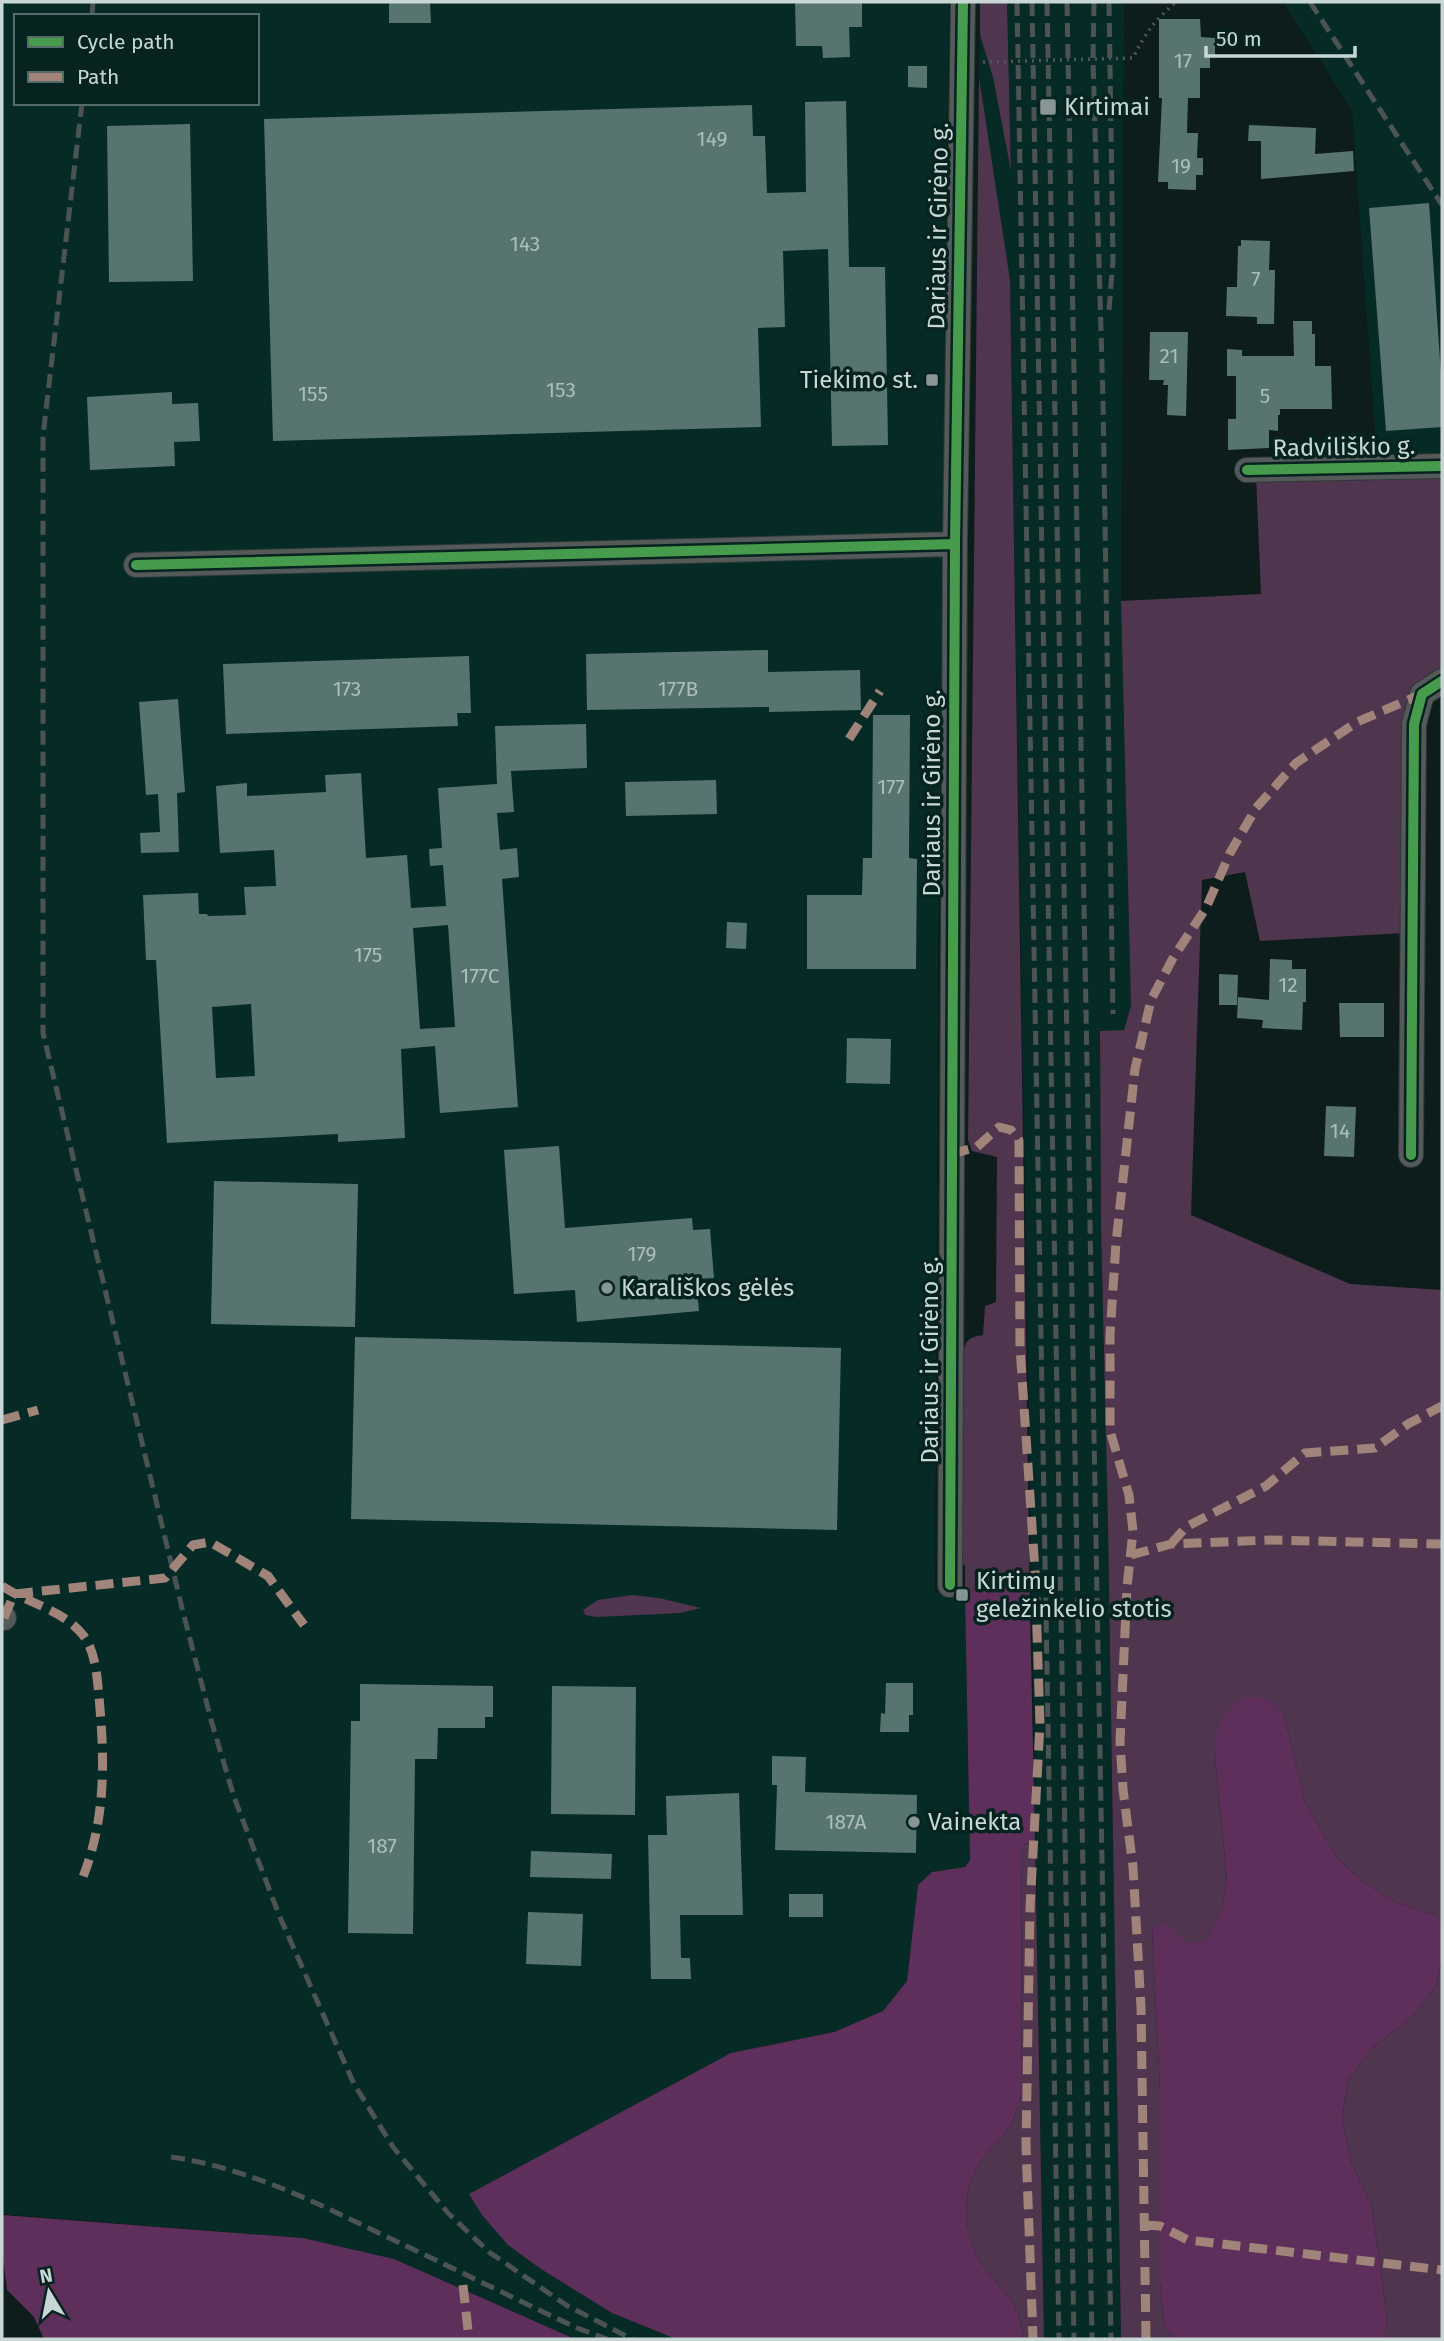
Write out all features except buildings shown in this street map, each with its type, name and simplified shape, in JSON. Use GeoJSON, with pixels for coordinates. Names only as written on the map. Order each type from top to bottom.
{"type":"FeatureCollection","features":[{"type":"Feature","properties":{"kind":"street","name":"Dariaus ir Girėno g."},"geometry":{"type":"LineString","coordinates":[[950,1585],[955,544],[962,2]]}},
{"type":"Feature","properties":{"kind":"street","name":"Radviliškio g."},"geometry":{"type":"LineString","coordinates":[[1247,470],[1442,466]]}},
{"type":"Feature","properties":{"kind":"street"},"geometry":{"type":"LineString","coordinates":[[136,565],[955,544]]}},
{"type":"Feature","properties":{"kind":"street"},"geometry":{"type":"LineString","coordinates":[[1411,1155],[1414,724],[1422,694],[1442,681]]}},
{"type":"Feature","properties":{"kind":"path"},"geometry":{"type":"LineString","coordinates":[[962,62],[1133,58],[1145,33],[1156,19],[1176,2]]}},
{"type":"Feature","properties":{"kind":"shaded area"},"geometry":{"type":"Polygon","coordinates":[[[2,2],[949,2],[938,963],[935,1592],[965,1593],[970,1860],[965,1867],[932,1872],[918,1885],[907,1981],[883,2011],[834,2032],[731,2053],[612,2313],[676,2339],[575,2339],[394,2259],[303,2238],[2,2214],[2,2]]]}},
{"type":"Feature","properties":{"kind":"shaded area"},"geometry":{"type":"Polygon","coordinates":[[[980,2],[1007,2],[1011,171],[993,77],[980,35],[980,2]]]}},
{"type":"Feature","properties":{"kind":"shaded area"},"geometry":{"type":"Polygon","coordinates":[[[1007,2],[1124,2],[1121,601],[1131,1006],[1124,1030],[1100,1031],[1101,1227],[1121,2339],[1044,2339],[1010,280],[979,77],[980,35],[993,77],[1011,165],[1007,2]]]}},
{"type":"Feature","properties":{"kind":"shaded area"},"geometry":{"type":"Polygon","coordinates":[[[1283,2],[1442,2],[1442,455],[1377,457],[1352,110],[1283,2]]]}},
{"type":"Feature","properties":{"kind":"shaded area"},"geometry":{"type":"Polygon","coordinates":[[[979,77],[1010,280],[1030,1613],[1024,1598],[993,1583],[965,1593],[965,1565],[961,1564],[963,1353],[969,1340],[983,1335],[985,1306],[996,1302],[997,1157],[972,1151],[968,1140],[979,77]]]}},
{"type":"Feature","properties":{"kind":"shaded area"},"geometry":{"type":"Polygon","coordinates":[[[1442,474],[1442,690],[1406,711],[1404,933],[1260,941],[1245,872],[1202,880],[1191,1215],[1350,1284],[1442,1290],[1442,1926],[1439,1916],[1395,1902],[1362,1881],[1336,1856],[1305,1802],[1284,1715],[1214,1745],[1227,1881],[1222,1908],[1207,1941],[1186,1943],[1152,1928],[1160,2090],[1160,2283],[1165,2329],[1177,2339],[1121,2339],[1101,1227],[1100,1031],[1124,1030],[1131,1006],[1121,601],[1261,594],[1256,476],[1442,474]]]}},
{"type":"Feature","properties":{"kind":"shaded area"},"geometry":{"type":"Polygon","coordinates":[[[993,1583],[1007,1586],[1021,1594],[1030,1613],[1035,1838],[1021,1847],[1022,2093],[1011,2124],[975,2171],[968,2193],[967,2216],[975,2251],[987,2272],[1013,2303],[1023,2339],[676,2339],[612,2313],[508,2245],[482,2215],[469,2194],[731,2053],[834,2032],[883,2011],[907,1981],[918,1885],[932,1872],[965,1867],[970,1860],[965,1593],[993,1583]]]}},
{"type":"Feature","properties":{"kind":"shaded area"},"geometry":{"type":"Polygon","coordinates":[[[632,1595],[701,1608],[680,1613],[596,1617],[585,1615],[583,1610],[598,1600],[632,1595]]]}},
{"type":"Feature","properties":{"kind":"shaded area"},"geometry":{"type":"Polygon","coordinates":[[[1242,1698],[1267,1698],[1284,1715],[1305,1802],[1336,1856],[1362,1881],[1395,1902],[1439,1916],[1442,1926],[1442,1961],[1436,1986],[1413,2016],[1374,2046],[1348,2080],[1342,2119],[1352,2164],[1372,2207],[1387,2317],[1385,2339],[1177,2339],[1165,2329],[1160,2283],[1160,2090],[1152,1928],[1168,1924],[1186,1943],[1206,1941],[1222,1908],[1227,1880],[1214,1745],[1221,1718],[1242,1698]]]}},
{"type":"Feature","properties":{"kind":"shaded area"},"geometry":{"type":"Polygon","coordinates":[[[1035,1838],[1044,2339],[1023,2339],[1013,2303],[987,2272],[975,2251],[968,2229],[967,2205],[975,2171],[1011,2124],[1022,2093],[1021,1847],[1035,1838]]]}},
{"type":"Feature","properties":{"kind":"shaded area"},"geometry":{"type":"Polygon","coordinates":[[[1442,1961],[1442,2339],[1385,2339],[1387,2317],[1372,2207],[1352,2164],[1342,2119],[1348,2080],[1374,2046],[1413,2016],[1436,1986],[1442,1961]]]}},
{"type":"Feature","properties":{"kind":"shaded area"},"geometry":{"type":"Polygon","coordinates":[[[3,2215],[303,2238],[394,2259],[575,2339],[44,2339],[34,2317],[7,2290],[2,2249],[3,2215]]]}},
{"type":"Feature","properties":{"kind":"railway"},"geometry":{"type":"LineString","coordinates":[[92,14],[93,2]]}},
{"type":"Feature","properties":{"kind":"railway"},"geometry":{"type":"LineString","coordinates":[[1017,2],[1059,2339]]}},
{"type":"Feature","properties":{"kind":"railway"},"geometry":{"type":"LineString","coordinates":[[1032,2],[1074,2339]]}},
{"type":"Feature","properties":{"kind":"railway"},"geometry":{"type":"LineString","coordinates":[[1047,2],[1092,2339]]}},
{"type":"Feature","properties":{"kind":"railway"},"geometry":{"type":"LineString","coordinates":[[1067,2],[1111,2339]]}},
{"type":"Feature","properties":{"kind":"railway"},"geometry":{"type":"LineString","coordinates":[[1094,2],[1113,1014]]}},
{"type":"Feature","properties":{"kind":"railway"},"geometry":{"type":"LineString","coordinates":[[1109,2],[1113,260],[1109,310]]}},
{"type":"Feature","properties":{"kind":"railway"},"geometry":{"type":"LineString","coordinates":[[1310,2],[1442,205]]}},
{"type":"Feature","properties":{"kind":"railway"},"geometry":{"type":"LineString","coordinates":[[82,105],[43,436],[43,1033],[182,1608],[234,1797],[279,1915],[354,2084],[393,2147],[448,2213],[489,2252],[566,2305],[632,2339]]}},
{"type":"Feature","properties":{"kind":"railway"},"geometry":{"type":"LineString","coordinates":[[171,2157],[227,2169],[281,2188],[577,2328],[607,2339]]}},
{"type":"Feature","properties":{"kind":"marked path"},"geometry":{"type":"LineString","coordinates":[[849,739],[880,691]]}},
{"type":"Feature","properties":{"kind":"marked path"},"geometry":{"type":"LineString","coordinates":[[1146,2339],[1141,2007],[1133,1867],[1120,1742],[1127,1587],[1133,1531],[1129,1495],[1110,1431],[1110,1335],[1116,1243],[1135,1069],[1151,1000],[1173,958],[1206,908],[1230,853],[1256,808],[1296,763],[1357,722],[1422,694]]}},
{"type":"Feature","properties":{"kind":"marked path"},"geometry":{"type":"LineString","coordinates":[[951,1154],[977,1147],[999,1127],[1011,1130],[1019,1140],[1020,1347],[1035,1571],[1040,1724],[1030,1908],[1026,2145],[1033,2339]]}},
{"type":"Feature","properties":{"kind":"marked path"},"geometry":{"type":"LineString","coordinates":[[1171,1544],[1186,1527],[1266,1486],[1305,1453],[1375,1448],[1408,1424],[1442,1406]]}},
{"type":"Feature","properties":{"kind":"marked path"},"geometry":{"type":"LineString","coordinates":[[2,1420],[38,1410]]}},
{"type":"Feature","properties":{"kind":"marked path"},"geometry":{"type":"LineString","coordinates":[[1131,1555],[1171,1544],[1271,1540],[1442,1544]]}},
{"type":"Feature","properties":{"kind":"marked path"},"geometry":{"type":"LineString","coordinates":[[4,1618],[14,1594],[165,1578],[193,1545],[210,1542],[268,1576],[304,1625]]}},
{"type":"Feature","properties":{"kind":"marked path"},"geometry":{"type":"LineString","coordinates":[[2,1586],[75,1626],[83,1635],[93,1657],[101,1721],[102,1791],[95,1837],[81,1882]]}},
{"type":"Feature","properties":{"kind":"marked path"},"geometry":{"type":"LineString","coordinates":[[1145,2225],[1160,2226],[1188,2240],[1442,2270]]}},
{"type":"Feature","properties":{"kind":"marked path"},"geometry":{"type":"LineString","coordinates":[[463,2285],[469,2339]]}},
{"type":"Feature","properties":{"kind":"cycle path"},"geometry":{"type":"LineString","coordinates":[[950,1585],[955,544],[963,2]]}},
{"type":"Feature","properties":{"kind":"cycle path"},"geometry":{"type":"LineString","coordinates":[[1247,470],[1442,466]]}},
{"type":"Feature","properties":{"kind":"cycle path"},"geometry":{"type":"LineString","coordinates":[[136,565],[955,544]]}},
{"type":"Feature","properties":{"kind":"cycle path"},"geometry":{"type":"LineString","coordinates":[[1411,1155],[1414,724],[1422,694],[1442,681]]}},
{"type":"Feature","properties":{"kind":"place","name":"Kirtimai"},"geometry":{"type":"Point","coordinates":[1048,107]}},
{"type":"Feature","properties":{"kind":"place","name":"Tiekimo st."},"geometry":{"type":"Point","coordinates":[932,380]}},
{"type":"Feature","properties":{"kind":"place","name":"Karališkos gėlės"},"geometry":{"type":"Point","coordinates":[607,1288]}},
{"type":"Feature","properties":{"kind":"place","name":"Kirtimų geležinkelio stotis"},"geometry":{"type":"Point","coordinates":[962,1595]}},
{"type":"Feature","properties":{"kind":"place","name":"Vainekta"},"geometry":{"type":"Point","coordinates":[914,1822]}}]}
